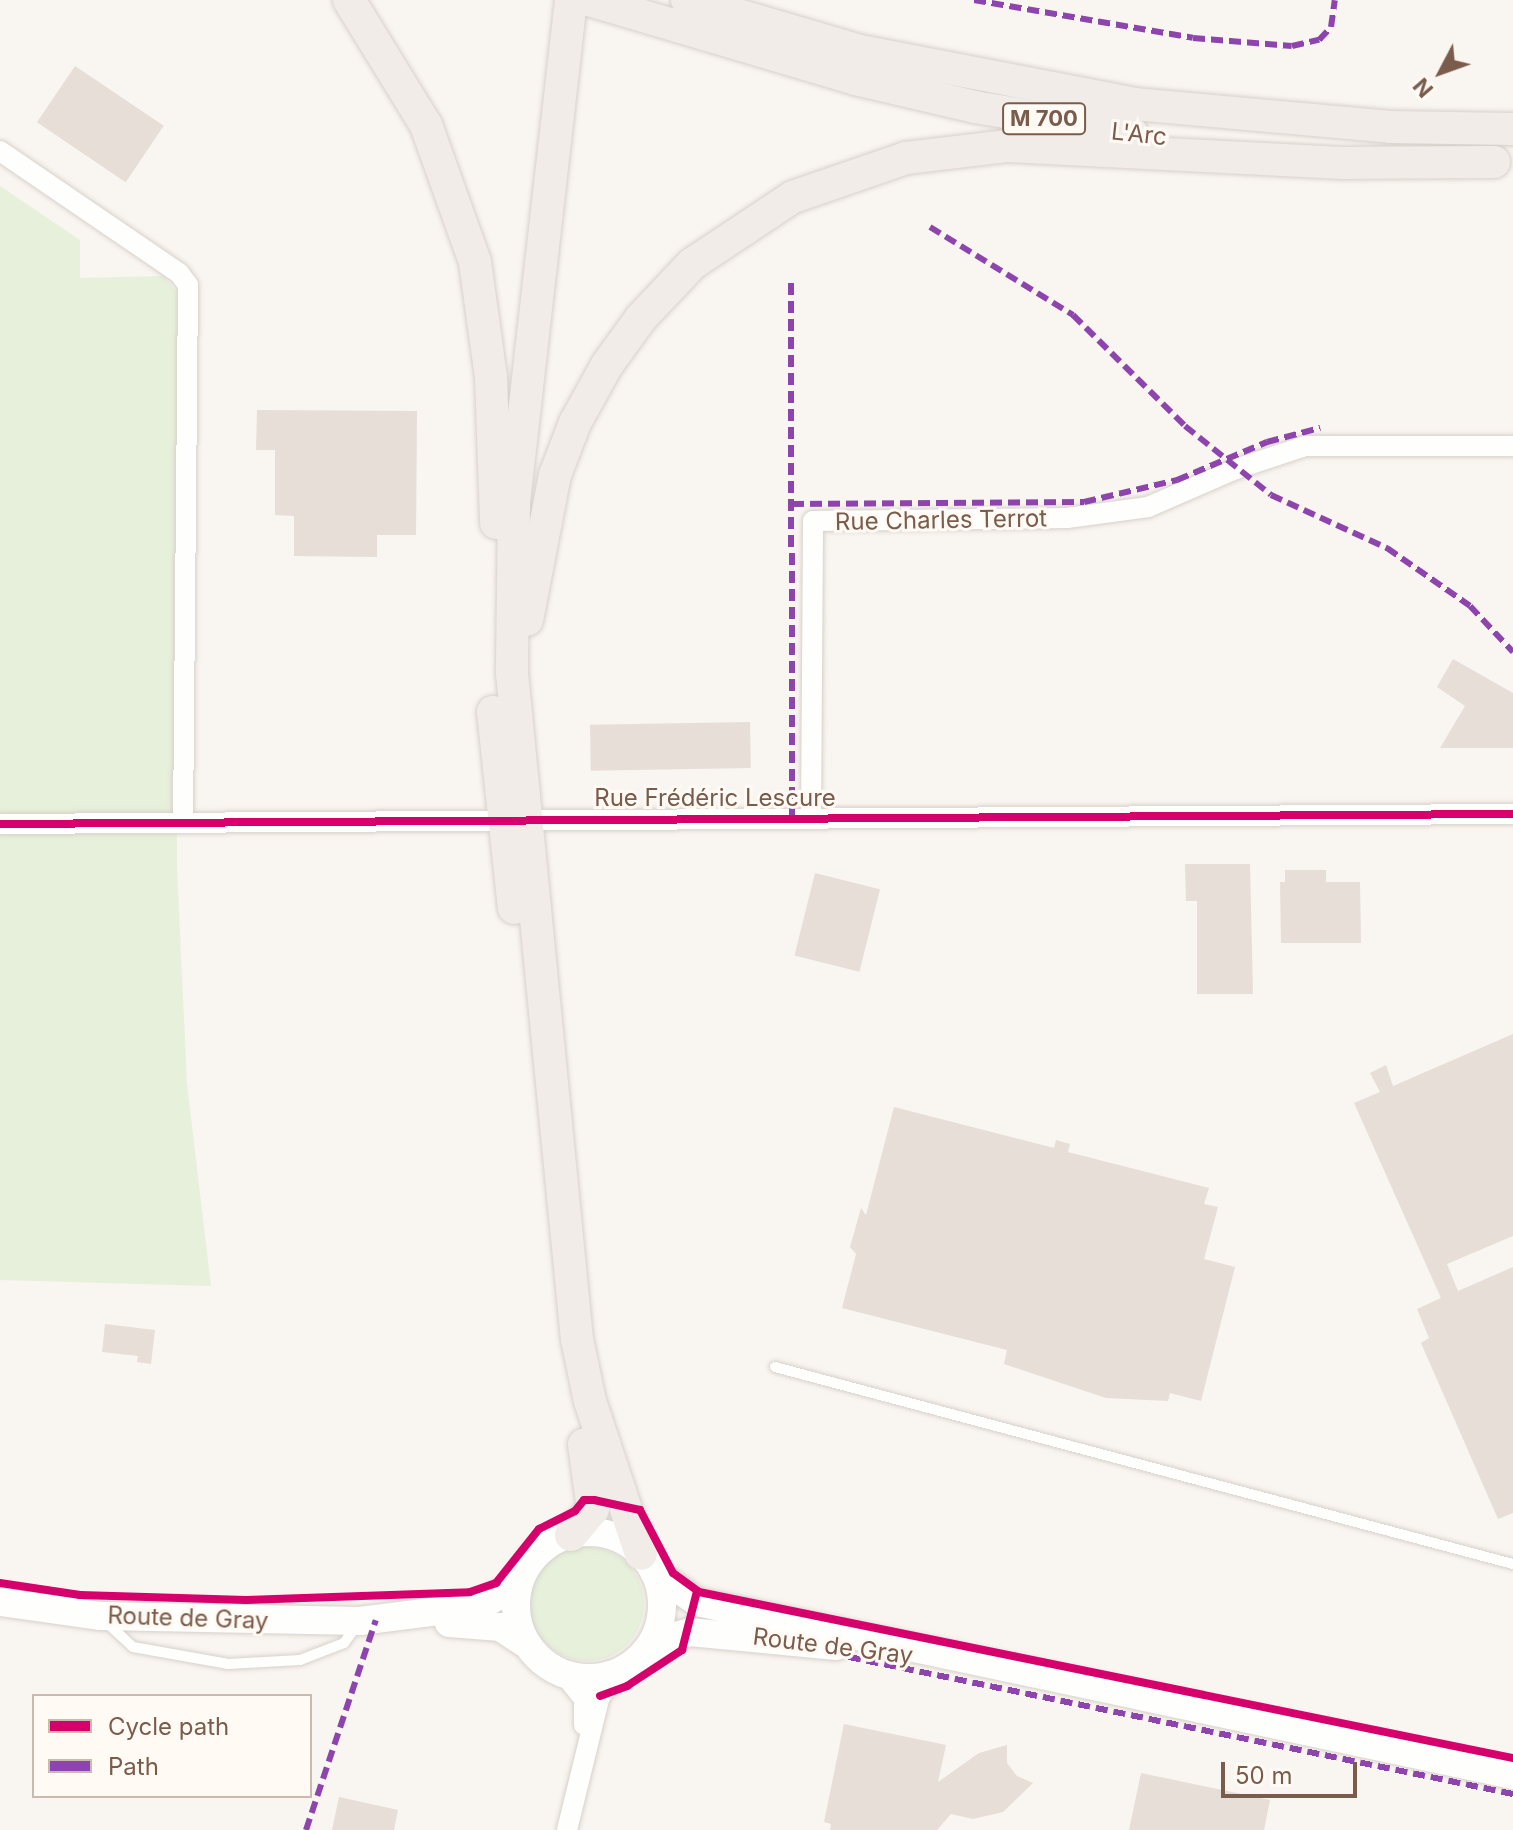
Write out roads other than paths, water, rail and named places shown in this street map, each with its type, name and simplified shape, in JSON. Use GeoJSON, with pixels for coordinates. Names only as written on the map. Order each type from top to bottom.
{"type":"FeatureCollection","features":[{"type":"Feature","properties":{"kind":"highway"},"geometry":{"type":"LineString","coordinates":[[349,0],[426,125],[475,262],[491,377],[506,729],[526,975],[566,1370],[593,1489],[591,1515],[571,1535]]}},
{"type":"Feature","properties":{"kind":"highway"},"geometry":{"type":"LineString","coordinates":[[506,729],[514,502],[552,102],[556,0]]}},
{"type":"Feature","properties":{"kind":"highway"},"geometry":{"type":"LineString","coordinates":[[497,550],[552,102],[571,0]]}},
{"type":"Feature","properties":{"kind":"highway","name":"L'Arc"},"geometry":{"type":"LineString","coordinates":[[589,0],[855,79],[1098,129],[1390,159],[1503,161]]}},
{"type":"Feature","properties":{"kind":"highway","name":"L'Arc"},"geometry":{"type":"LineString","coordinates":[[687,0],[860,51],[1134,104],[1391,127],[1513,129]]}},
{"type":"Feature","properties":{"kind":"highway"},"geometry":{"type":"LineString","coordinates":[[506,729],[540,537],[575,423],[612,357],[654,302],[699,258],[760,215],[865,168],[982,148],[1343,163],[1503,161]]}},
{"type":"Feature","properties":{"kind":"highway"},"geometry":{"type":"LineString","coordinates":[[514,820],[530,931],[539,958],[577,1339],[590,1401],[648,1563]]}},
{"type":"Feature","properties":{"kind":"main road"},"geometry":{"type":"LineString","coordinates":[[603,1533],[648,1563],[662,1615],[631,1664],[598,1678],[563,1673],[528,1645],[516,1609],[518,1586],[541,1549],[571,1535],[603,1533]]}},
{"type":"Feature","properties":{"kind":"main road","name":"Route de Gray"},"geometry":{"type":"LineString","coordinates":[[648,1563],[697,1602],[1513,1775]]}},
{"type":"Feature","properties":{"kind":"main road","name":"Route de Gray"},"geometry":{"type":"LineString","coordinates":[[368,1621],[479,1606],[518,1586]]}},
{"type":"Feature","properties":{"kind":"main road","name":"Route de Gray"},"geometry":{"type":"LineString","coordinates":[[0,1602],[101,1616],[500,1627],[528,1645]]}},
{"type":"Feature","properties":{"kind":"main road","name":"Route de Gray"},"geometry":{"type":"LineString","coordinates":[[631,1664],[668,1638],[701,1632],[984,1664]]}},
{"type":"Feature","properties":{"kind":"street"},"geometry":{"type":"LineString","coordinates":[[0,151],[179,273],[188,285],[183,823]]}},
{"type":"Feature","properties":{"kind":"street","name":"Rue Charles Terrot"},"geometry":{"type":"LineString","coordinates":[[811,818],[813,521],[1067,518],[1148,507],[1236,469],[1305,446],[1513,446]]}},
{"type":"Feature","properties":{"kind":"street","name":"Rue Frédéric Lescure"},"geometry":{"type":"LineString","coordinates":[[0,824],[1513,814]]}},
{"type":"Feature","properties":{"kind":"street"},"geometry":{"type":"LineString","coordinates":[[567,1830],[583,1753],[600,1696],[631,1664]]}},
{"type":"Feature","properties":{"kind":"street"},"geometry":{"type":"LineString","coordinates":[[563,1673],[584,1699],[583,1753]]}},
{"type":"Feature","properties":{"kind":"lane"},"geometry":{"type":"LineString","coordinates":[[775,1367],[1513,1564]]}},
{"type":"Feature","properties":{"kind":"lane"},"geometry":{"type":"LineString","coordinates":[[101,1616],[133,1647],[228,1664],[300,1660],[344,1643],[368,1621]]}}]}
